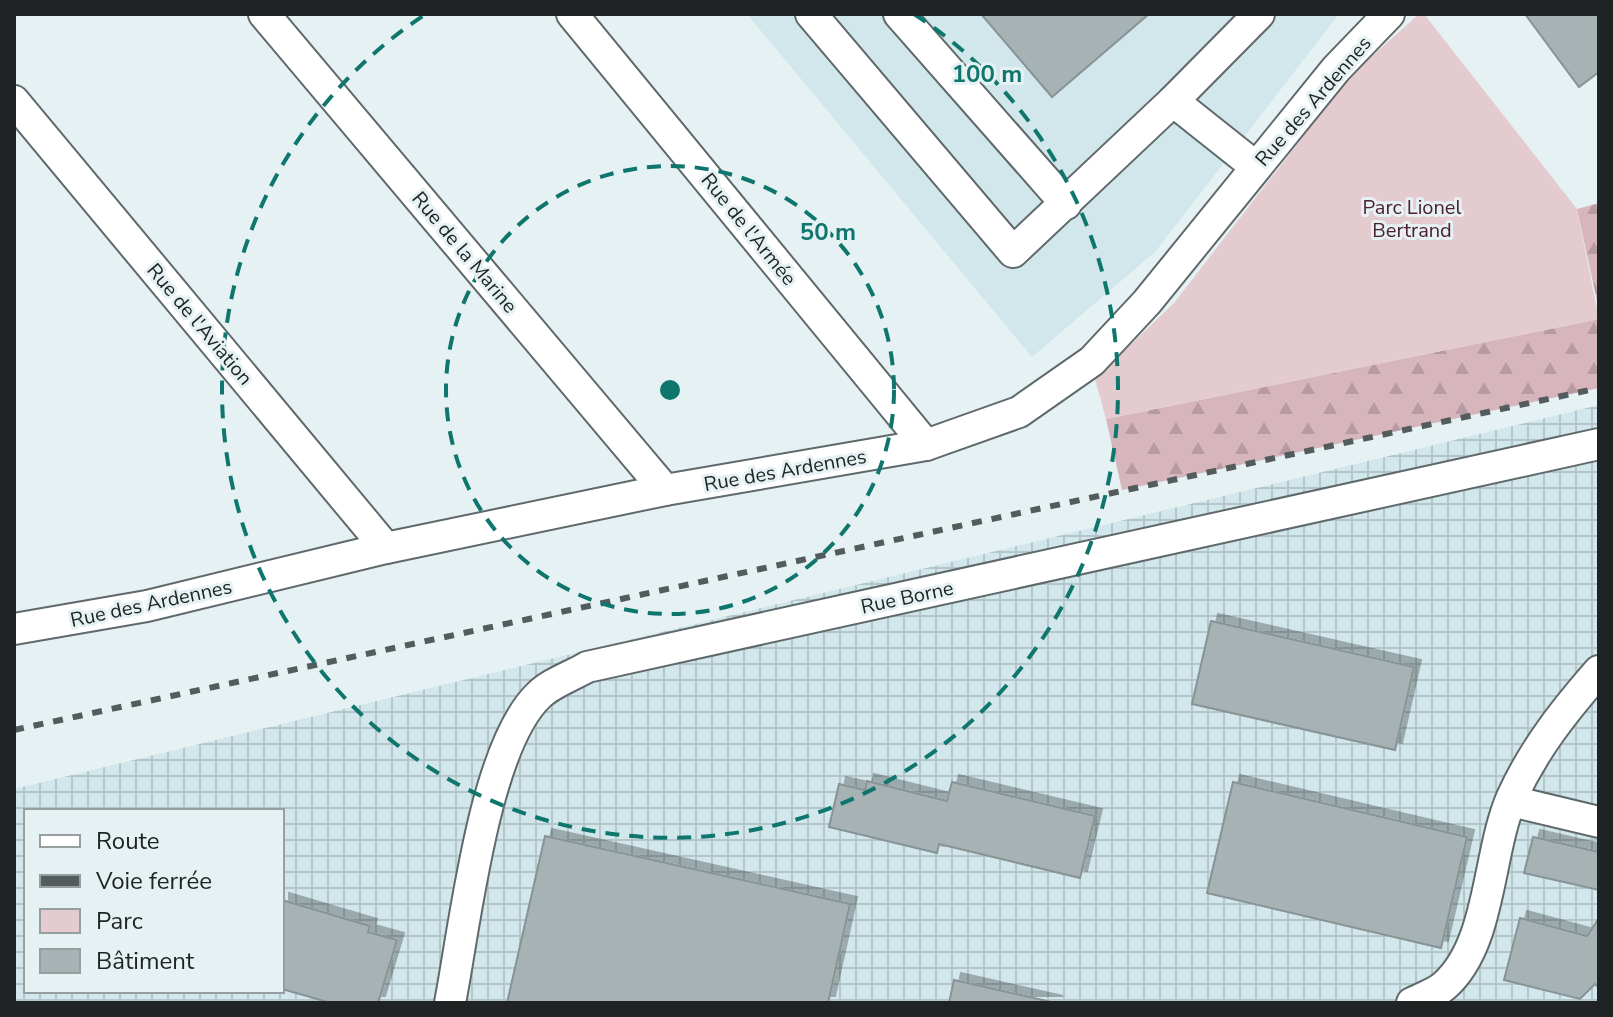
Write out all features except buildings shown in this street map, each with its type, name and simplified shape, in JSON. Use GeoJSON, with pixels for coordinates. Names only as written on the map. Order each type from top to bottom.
{"type":"FeatureCollection","features":[{"type":"Feature","properties":{"kind":"street","name":"Rue de la Marine"},"geometry":{"type":"LineString","coordinates":[[264,14],[665,490]]}},
{"type":"Feature","properties":{"kind":"street","name":"Rue de l'Armée"},"geometry":{"type":"LineString","coordinates":[[572,14],[926,445]]}},
{"type":"Feature","properties":{"kind":"street"},"geometry":{"type":"LineString","coordinates":[[811,14],[1013,252],[1173,101],[1259,14]]}},
{"type":"Feature","properties":{"kind":"street"},"geometry":{"type":"LineString","coordinates":[[899,14],[1066,204]]}},
{"type":"Feature","properties":{"kind":"street","name":"Rue des Ardennes"},"geometry":{"type":"LineString","coordinates":[[14,629],[136,609],[386,548],[665,490],[926,445],[1019,412],[1092,361],[1155,293],[1336,69],[1389,14]]}},
{"type":"Feature","properties":{"kind":"street","name":"Rue de l'Aviation"},"geometry":{"type":"LineString","coordinates":[[14,101],[386,548]]}},
{"type":"Feature","properties":{"kind":"street"},"geometry":{"type":"LineString","coordinates":[[1173,101],[1256,167]]}},
{"type":"Feature","properties":{"kind":"street","name":"Rue Borne"},"geometry":{"type":"LineString","coordinates":[[450,1003],[492,785],[512,732],[539,694],[587,667],[1599,444]]}},
{"type":"Feature","properties":{"kind":"street"},"geometry":{"type":"LineString","coordinates":[[1412,1003],[1444,986],[1475,943],[1493,856],[1511,801],[1534,750],[1599,671]]}},
{"type":"Feature","properties":{"kind":"street"},"geometry":{"type":"LineString","coordinates":[[1511,801],[1599,822]]}},
{"type":"Feature","properties":{"kind":"shaded area"},"geometry":{"type":"Polygon","coordinates":[[[747,14],[1339,14],[1155,252],[1032,357],[747,14]]]}},
{"type":"Feature","properties":{"kind":"shaded area"},"geometry":{"type":"Polygon","coordinates":[[[1599,405],[1599,1003],[14,1003],[14,789],[1599,405]]]}},
{"type":"Feature","properties":{"kind":"green space","name":"Parc Lionel Bertrand"},"geometry":{"type":"Polygon","coordinates":[[[1419,14],[1424,14],[1577,209],[1599,319],[1106,419],[1095,379],[1174,303],[1350,76],[1419,14]]]}},
{"type":"Feature","properties":{"kind":"green space"},"geometry":{"type":"Polygon","coordinates":[[[1599,203],[1599,310],[1577,209],[1599,203]]]}},
{"type":"Feature","properties":{"kind":"green space"},"geometry":{"type":"Polygon","coordinates":[[[1599,319],[1599,388],[1122,490],[1106,419],[1599,319]]]}},
{"type":"Feature","properties":{"kind":"railway"},"geometry":{"type":"LineString","coordinates":[[14,730],[1599,388]]}}]}
